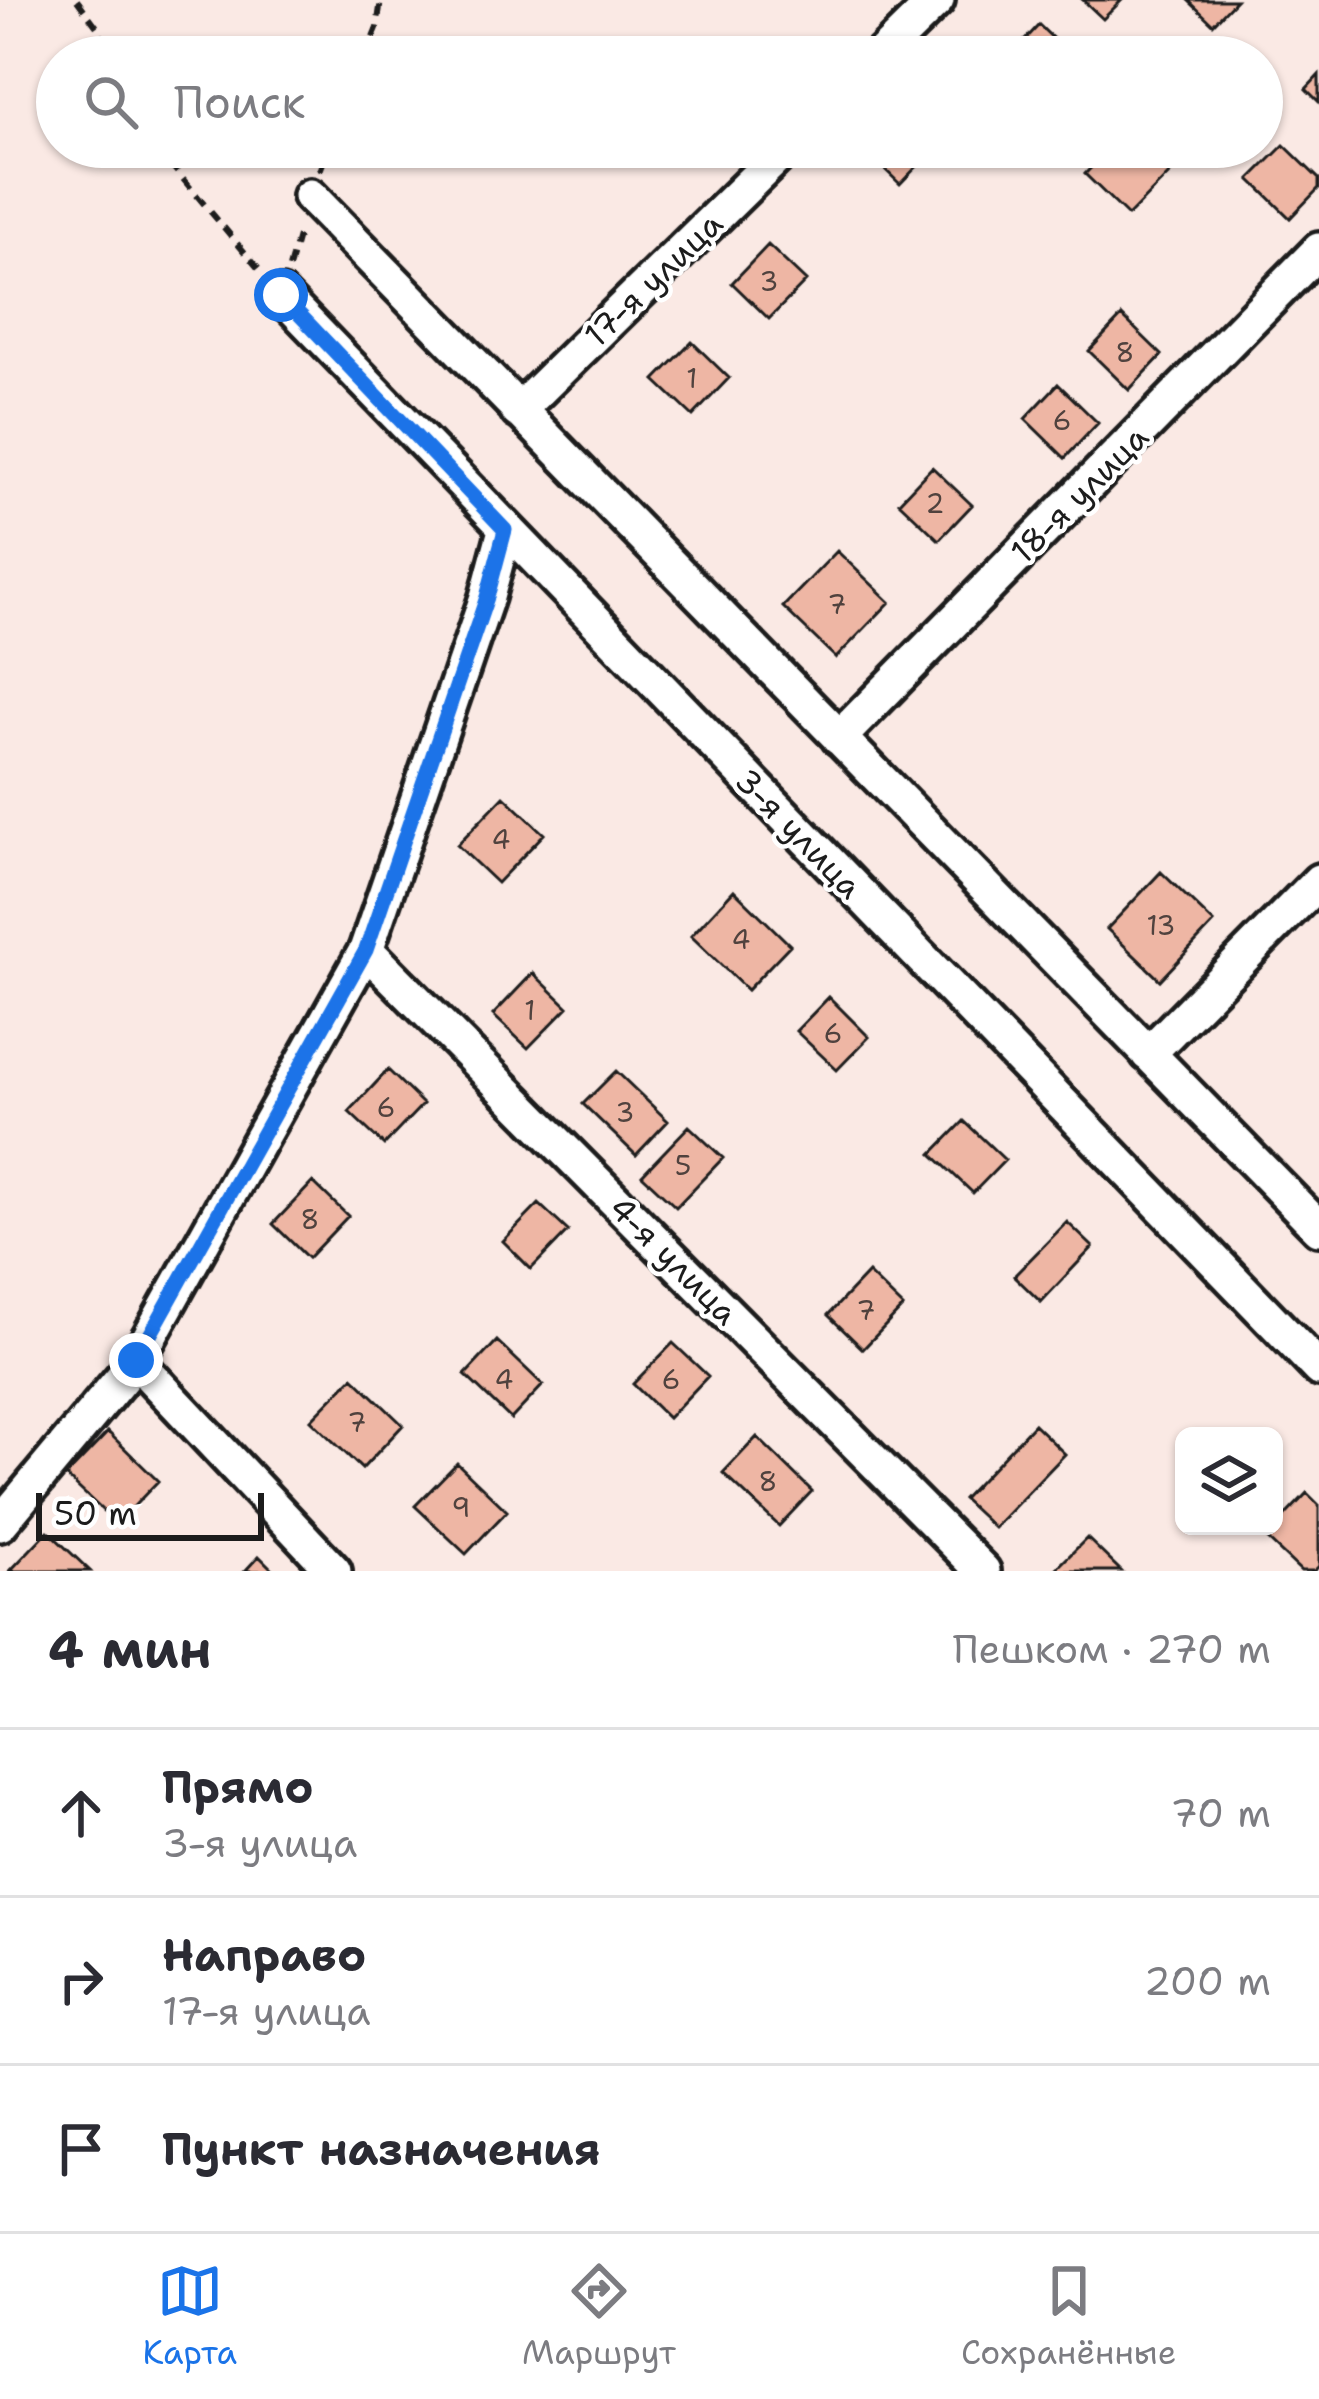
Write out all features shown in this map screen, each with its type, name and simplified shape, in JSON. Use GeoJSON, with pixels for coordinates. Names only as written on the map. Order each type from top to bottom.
{"type":"FeatureCollection","features":[{"type":"Feature","properties":{"kind":"street"},"geometry":{"type":"LineString","coordinates":[[901,36],[938,0]]}},
{"type":"Feature","properties":{"kind":"street","name":"17-я улица"},"geometry":{"type":"LineString","coordinates":[[518,411],[767,168]]}},
{"type":"Feature","properties":{"kind":"street"},"geometry":{"type":"LineString","coordinates":[[310,196],[1319,1228]]}},
{"type":"Feature","properties":{"kind":"street","name":"18-я улица"},"geometry":{"type":"LineString","coordinates":[[839,738],[1319,250]]}},
{"type":"Feature","properties":{"kind":"street","name":"3-я улица"},"geometry":{"type":"LineString","coordinates":[[281,295],[1319,1370]]}},
{"type":"Feature","properties":{"kind":"street"},"geometry":{"type":"LineString","coordinates":[[0,1524],[136,1360],[366,950],[487,597],[505,530]]}},
{"type":"Feature","properties":{"kind":"street"},"geometry":{"type":"LineString","coordinates":[[1148,1054],[1319,881]]}},
{"type":"Feature","properties":{"kind":"street","name":"4-я улица"},"geometry":{"type":"LineString","coordinates":[[366,950],[982,1571]]}},
{"type":"Feature","properties":{"kind":"street"},"geometry":{"type":"LineString","coordinates":[[136,1360],[334,1571]]}},
{"type":"Feature","properties":{"kind":"path"},"geometry":{"type":"LineString","coordinates":[[76,0],[102,36]]}},
{"type":"Feature","properties":{"kind":"path"},"geometry":{"type":"LineString","coordinates":[[374,36],[381,0]]}},
{"type":"Feature","properties":{"kind":"path"},"geometry":{"type":"LineString","coordinates":[[174,168],[281,295]]}},
{"type":"Feature","properties":{"kind":"building"},"geometry":{"type":"Polygon","coordinates":[[[1083,0],[1122,0],[1103,19],[1083,0]]]}},
{"type":"Feature","properties":{"kind":"building"},"geometry":{"type":"Polygon","coordinates":[[[1188,0],[1236,0],[1213,24],[1188,0]]]}},
{"type":"Feature","properties":{"kind":"building"},"geometry":{"type":"Polygon","coordinates":[[[1039,25],[1050,36],[1029,36],[1039,25]]]}},
{"type":"Feature","properties":{"kind":"building"},"geometry":{"type":"Polygon","coordinates":[[[1319,75],[1319,102],[1306,89],[1319,75]]]}},
{"type":"Feature","properties":{"kind":"building"},"geometry":{"type":"Polygon","coordinates":[[[1283,146],[1319,179],[1319,188],[1290,218],[1250,179],[1261,168],[1283,168],[1283,146]]]}},
{"type":"Feature","properties":{"kind":"building"},"geometry":{"type":"Polygon","coordinates":[[[884,168],[916,168],[900,184],[884,168]]]}},
{"type":"Feature","properties":{"kind":"building"},"geometry":{"type":"Polygon","coordinates":[[[1091,168],[1175,168],[1128,216],[1085,174],[1091,168]]]}},
{"type":"Feature","properties":{"kind":"building"},"geometry":{"type":"Polygon","coordinates":[[[768,245],[806,281],[769,319],[732,283],[768,245]]]}},
{"type":"Feature","properties":{"kind":"building"},"geometry":{"type":"Polygon","coordinates":[[[1122,316],[1162,355],[1129,390],[1089,351],[1122,316]]]}},
{"type":"Feature","properties":{"kind":"building"},"geometry":{"type":"Polygon","coordinates":[[[692,342],[729,378],[693,416],[655,380],[692,342]]]}},
{"type":"Feature","properties":{"kind":"building"},"geometry":{"type":"Polygon","coordinates":[[[1058,384],[1098,423],[1065,458],[1025,419],[1058,384]]]}},
{"type":"Feature","properties":{"kind":"building"},"geometry":{"type":"Polygon","coordinates":[[[932,467],[972,505],[939,540],[899,502],[932,467]]]}},
{"type":"Feature","properties":{"kind":"building"},"geometry":{"type":"Polygon","coordinates":[[[837,551],[890,602],[836,658],[783,607],[837,551]]]}},
{"type":"Feature","properties":{"kind":"building"},"geometry":{"type":"Polygon","coordinates":[[[504,796],[544,834],[497,883],[457,845],[504,796]]]}},
{"type":"Feature","properties":{"kind":"building"},"geometry":{"type":"Polygon","coordinates":[[[1161,872],[1214,923],[1160,980],[1107,929],[1161,872]]]}},
{"type":"Feature","properties":{"kind":"building"},"geometry":{"type":"Polygon","coordinates":[[[734,890],[790,945],[747,990],[691,936],[734,890]]]}},
{"type":"Feature","properties":{"kind":"building"},"geometry":{"type":"Polygon","coordinates":[[[533,973],[568,1007],[528,1048],[493,1015],[533,973]]]}},
{"type":"Feature","properties":{"kind":"building"},"geometry":{"type":"Polygon","coordinates":[[[829,997],[869,1037],[837,1070],[796,1031],[829,997]]]}},
{"type":"Feature","properties":{"kind":"building"},"geometry":{"type":"Polygon","coordinates":[[[388,1070],[423,1104],[384,1145],[349,1112],[388,1070]]]}},
{"type":"Feature","properties":{"kind":"building"},"geometry":{"type":"Polygon","coordinates":[[[616,1071],[668,1121],[636,1155],[583,1104],[616,1071]]]}},
{"type":"Feature","properties":{"kind":"building"},"geometry":{"type":"Polygon","coordinates":[[[964,1121],[1005,1160],[973,1193],[932,1154],[964,1121]]]}},
{"type":"Feature","properties":{"kind":"building"},"geometry":{"type":"Polygon","coordinates":[[[689,1126],[723,1158],[676,1207],[642,1175],[689,1126]]]}},
{"type":"Feature","properties":{"kind":"building"},"geometry":{"type":"Polygon","coordinates":[[[313,1182],[348,1216],[308,1258],[273,1224],[313,1182]]]}},
{"type":"Feature","properties":{"kind":"building"},"geometry":{"type":"Polygon","coordinates":[[[539,1204],[568,1231],[531,1269],[503,1241],[539,1204]]]}},
{"type":"Feature","properties":{"kind":"building"},"geometry":{"type":"Polygon","coordinates":[[[1067,1222],[1093,1247],[1041,1302],[1014,1276],[1067,1222]]]}},
{"type":"Feature","properties":{"kind":"building"},"geometry":{"type":"Polygon","coordinates":[[[868,1273],[903,1307],[863,1349],[828,1315],[868,1273]]]}},
{"type":"Feature","properties":{"kind":"building"},"geometry":{"type":"Polygon","coordinates":[[[497,1341],[543,1385],[511,1419],[465,1375],[497,1341]]]}},
{"type":"Feature","properties":{"kind":"building"},"geometry":{"type":"Polygon","coordinates":[[[673,1343],[708,1376],[668,1418],[633,1384],[673,1343]]]}},
{"type":"Feature","properties":{"kind":"building"},"geometry":{"type":"Polygon","coordinates":[[[353,1377],[403,1425],[362,1469],[311,1420],[353,1377]]]}},
{"type":"Feature","properties":{"kind":"building"},"geometry":{"type":"Polygon","coordinates":[[[1034,1424],[1065,1454],[994,1528],[963,1499],[1034,1424]]]}},
{"type":"Feature","properties":{"kind":"building"},"geometry":{"type":"Polygon","coordinates":[[[108,1432],[158,1481],[117,1524],[66,1476],[108,1432]]]}},
{"type":"Feature","properties":{"kind":"building"},"geometry":{"type":"Polygon","coordinates":[[[757,1437],[812,1491],[779,1526],[723,1473],[757,1437]]]}},
{"type":"Feature","properties":{"kind":"building"},"geometry":{"type":"Polygon","coordinates":[[[457,1463],[507,1511],[466,1554],[415,1506],[457,1463]]]}},
{"type":"Feature","properties":{"kind":"building"},"geometry":{"type":"Polygon","coordinates":[[[1307,1493],[1319,1505],[1319,1566],[1314,1571],[1301,1571],[1265,1537],[1283,1535],[1283,1518],[1307,1493]]]}},
{"type":"Feature","properties":{"kind":"building"},"geometry":{"type":"Polygon","coordinates":[[[48,1531],[90,1571],[10,1571],[48,1531]]]}},
{"type":"Feature","properties":{"kind":"building"},"geometry":{"type":"Polygon","coordinates":[[[1087,1538],[1121,1571],[1054,1571],[1087,1538]]]}},
{"type":"Feature","properties":{"kind":"building"},"geometry":{"type":"Polygon","coordinates":[[[259,1556],[274,1571],[245,1571],[259,1556]]]}},
{"type":"Feature","properties":{"kind":"route"},"geometry":{"type":"LineString","coordinates":[[136,1360],[366,950],[487,597],[505,530],[281,295]]}}]}
